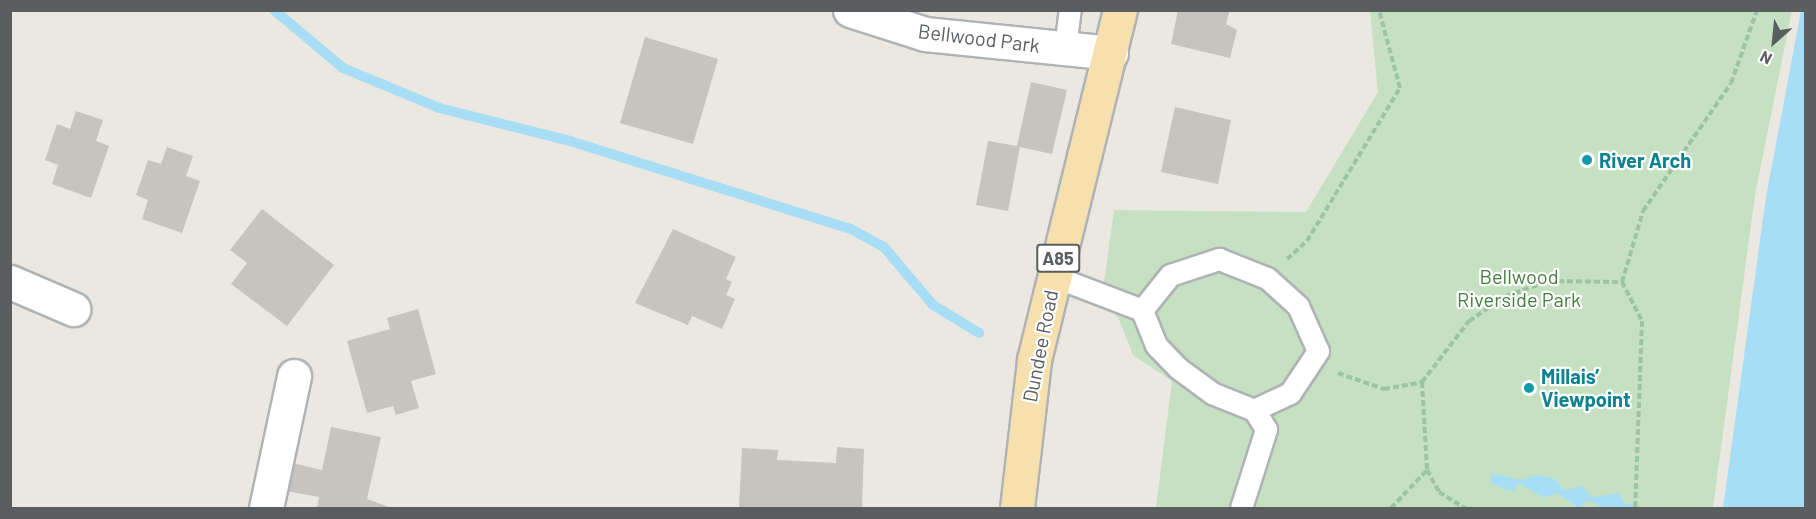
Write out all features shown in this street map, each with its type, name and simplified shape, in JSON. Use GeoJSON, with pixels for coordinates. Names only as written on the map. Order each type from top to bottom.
{"type":"FeatureCollection","features":[{"type":"Feature","properties":{"kind":"main road","name":"Dundee Road"},"geometry":{"type":"LineString","coordinates":[[1017,508],[1034,360],[1120,10]]}},
{"type":"Feature","properties":{"kind":"street","name":"Bellwood Park"},"geometry":{"type":"LineString","coordinates":[[850,10],[925,34],[1111,52]]}},
{"type":"Feature","properties":{"kind":"street"},"geometry":{"type":"LineString","coordinates":[[10,282],[73,309]]}},
{"type":"Feature","properties":{"kind":"street"},"geometry":{"type":"LineString","coordinates":[[266,508],[294,376]]}},
{"type":"Feature","properties":{"kind":"lane"},"geometry":{"type":"LineString","coordinates":[[1065,48],[1070,10]]}},
{"type":"Feature","properties":{"kind":"lane"},"geometry":{"type":"LineString","coordinates":[[1142,310],[1170,275],[1219,259],[1267,278],[1298,306],[1318,351],[1290,393],[1254,410]]}},
{"type":"Feature","properties":{"kind":"lane"},"geometry":{"type":"LineString","coordinates":[[1053,276],[1142,310],[1156,345],[1178,368],[1212,393],[1254,410],[1266,429],[1241,508]]}},
{"type":"Feature","properties":{"kind":"path"},"geometry":{"type":"LineString","coordinates":[[1267,278],[1307,241],[1400,88],[1379,10]]}},
{"type":"Feature","properties":{"kind":"path"},"geometry":{"type":"LineString","coordinates":[[1635,506],[1632,483],[1642,321],[1622,282],[1643,211],[1731,83],[1756,10]]}},
{"type":"Feature","properties":{"kind":"path"},"geometry":{"type":"LineString","coordinates":[[1465,508],[1439,492],[1427,470],[1422,382],[1469,321],[1506,296],[1549,281],[1622,282]]}},
{"type":"Feature","properties":{"kind":"path"},"geometry":{"type":"LineString","coordinates":[[1318,351],[1331,371],[1384,389],[1422,382]]}},
{"type":"Feature","properties":{"kind":"path"},"geometry":{"type":"LineString","coordinates":[[1391,508],[1427,470]]}},
{"type":"Feature","properties":{"kind":"green space","name":"Bellwood Riverside Park"},"geometry":{"type":"Polygon","coordinates":[[[1370,11],[1792,11],[1755,195],[1713,508],[1156,508],[1172,381],[1133,355],[1118,317],[1101,304],[1114,210],[1306,212],[1378,92],[1370,11]]]}},
{"type":"Feature","properties":{"kind":"water"},"geometry":{"type":"Polygon","coordinates":[[[1801,11],[1806,11],[1805,508],[1723,508],[1766,197],[1801,11]]]}},
{"type":"Feature","properties":{"kind":"water"},"geometry":{"type":"Polygon","coordinates":[[[1491,473],[1521,480],[1538,475],[1555,479],[1564,490],[1582,486],[1592,497],[1619,493],[1625,503],[1644,508],[1602,508],[1589,500],[1578,508],[1557,493],[1544,498],[1518,483],[1514,491],[1504,489],[1491,483],[1491,473]]]}},
{"type":"Feature","properties":{"kind":"building"},"geometry":{"type":"Polygon","coordinates":[[[1178,10],[1230,10],[1226,24],[1237,30],[1230,58],[1171,44],[1178,10]]]}},
{"type":"Feature","properties":{"kind":"building"},"geometry":{"type":"Polygon","coordinates":[[[645,37],[718,59],[693,144],[620,123],[645,37]]]}},
{"type":"Feature","properties":{"kind":"building"},"geometry":{"type":"Polygon","coordinates":[[[1031,82],[1067,90],[1052,154],[1020,147],[1008,211],[976,205],[988,141],[1017,146],[1031,82]]]}},
{"type":"Feature","properties":{"kind":"building"},"geometry":{"type":"Polygon","coordinates":[[[1175,107],[1231,120],[1218,184],[1161,172],[1175,107]]]}},
{"type":"Feature","properties":{"kind":"building"},"geometry":{"type":"Polygon","coordinates":[[[76,111],[103,120],[96,141],[109,146],[91,198],[52,184],[58,165],[45,160],[57,124],[70,129],[76,111]]]}},
{"type":"Feature","properties":{"kind":"building"},"geometry":{"type":"Polygon","coordinates":[[[167,147],[193,156],[186,176],[200,181],[182,233],[142,219],[148,200],[136,195],[148,160],[161,164],[167,147]]]}},
{"type":"Feature","properties":{"kind":"building"},"geometry":{"type":"Polygon","coordinates":[[[262,209],[334,265],[287,326],[231,284],[247,263],[230,250],[262,209]]]}},
{"type":"Feature","properties":{"kind":"building"},"geometry":{"type":"Polygon","coordinates":[[[673,229],[736,257],[726,279],[732,282],[726,295],[735,299],[722,329],[692,316],[688,325],[635,303],[673,229]]]}},
{"type":"Feature","properties":{"kind":"building"},"geometry":{"type":"Polygon","coordinates":[[[418,309],[436,374],[411,381],[419,408],[396,415],[393,406],[367,413],[347,341],[390,329],[387,318],[418,309]]]}},
{"type":"Feature","properties":{"kind":"building"},"geometry":{"type":"Polygon","coordinates":[[[331,427],[381,437],[367,499],[392,508],[317,508],[319,497],[286,491],[292,463],[322,470],[331,427]]]}},
{"type":"Feature","properties":{"kind":"building"},"geometry":{"type":"Polygon","coordinates":[[[837,447],[864,449],[862,508],[739,508],[742,448],[778,450],[777,460],[836,463],[837,447]]]}},
{"type":"Feature","properties":{"kind":"waterway"},"geometry":{"type":"LineString","coordinates":[[274,10],[343,68],[439,108],[570,141],[851,229],[884,247],[933,305],[979,333]]}},
{"type":"Feature","properties":{"kind":"place","name":"River Arch"},"geometry":{"type":"Point","coordinates":[1587,160]}},
{"type":"Feature","properties":{"kind":"place","name":"Millais’ Viewpoint"},"geometry":{"type":"Point","coordinates":[1529,388]}}]}
